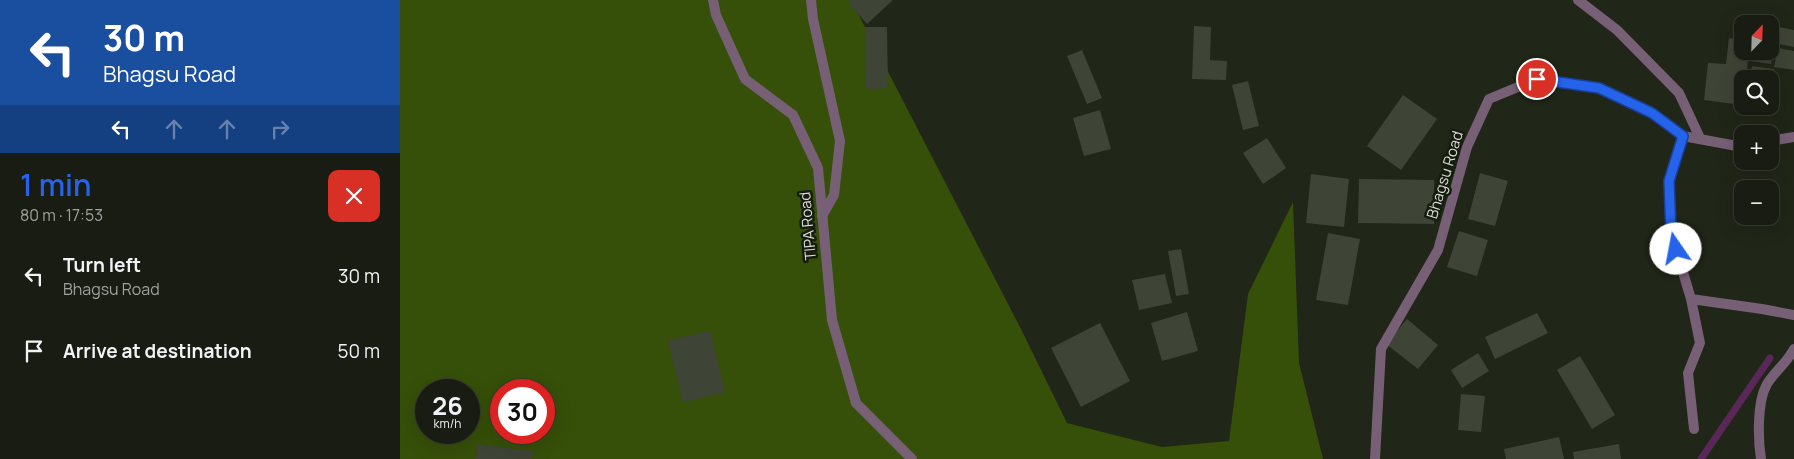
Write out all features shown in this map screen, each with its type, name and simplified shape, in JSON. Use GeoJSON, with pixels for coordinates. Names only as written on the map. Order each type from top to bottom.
{"type":"FeatureCollection","features":[{"type":"Feature","properties":{"kind":"street","name":"TIPA Road"},"geometry":{"type":"LineString","coordinates":[[713,0],[716,15],[745,79],[793,116],[818,168],[832,320],[856,403],[912,459]]}},
{"type":"Feature","properties":{"kind":"street"},"geometry":{"type":"LineString","coordinates":[[811,0],[813,19],[840,141],[834,195],[822,216]]}},
{"type":"Feature","properties":{"kind":"street"},"geometry":{"type":"LineString","coordinates":[[1578,0],[1617,30],[1679,93],[1700,138]]}},
{"type":"Feature","properties":{"kind":"street","name":"Bhagsu Road"},"geometry":{"type":"LineString","coordinates":[[1375,459],[1382,348],[1438,250],[1467,147],[1489,99],[1537,79],[1599,88],[1652,113],[1683,136],[1734,145]]}},
{"type":"Feature","properties":{"kind":"street"},"geometry":{"type":"LineString","coordinates":[[1683,136],[1669,181],[1671,232],[1691,299],[1700,343],[1688,373],[1694,429]]}},
{"type":"Feature","properties":{"kind":"street"},"geometry":{"type":"LineString","coordinates":[[1779,140],[1794,138]]}},
{"type":"Feature","properties":{"kind":"street"},"geometry":{"type":"LineString","coordinates":[[1691,299],[1794,315]]}},
{"type":"Feature","properties":{"kind":"street"},"geometry":{"type":"LineString","coordinates":[[1760,459],[1758,443],[1761,408],[1766,386],[1789,359],[1794,349]]}},
{"type":"Feature","properties":{"kind":"green space"},"geometry":{"type":"Polygon","coordinates":[[[400,0],[851,0],[1021,329],[1067,423],[1162,447],[1229,441],[1248,294],[1293,202],[1299,363],[1323,459],[400,459],[400,0]]]}},
{"type":"Feature","properties":{"kind":"building"},"geometry":{"type":"Polygon","coordinates":[[[851,0],[893,0],[867,24],[848,3],[851,0]]]}},
{"type":"Feature","properties":{"kind":"building"},"geometry":{"type":"Polygon","coordinates":[[[1194,26],[1211,27],[1210,60],[1227,61],[1226,80],[1192,79],[1194,26]]]}},
{"type":"Feature","properties":{"kind":"building"},"geometry":{"type":"Polygon","coordinates":[[[865,27],[887,27],[888,88],[866,89],[865,27]]]}},
{"type":"Feature","properties":{"kind":"building"},"geometry":{"type":"Polygon","coordinates":[[[1779,27],[1794,30],[1794,47],[1779,44],[1779,27]]]}},
{"type":"Feature","properties":{"kind":"building"},"geometry":{"type":"Polygon","coordinates":[[[1729,38],[1734,39],[1734,60],[1748,60],[1747,70],[1734,70],[1734,104],[1704,100],[1708,63],[1726,64],[1729,38]]]}},
{"type":"Feature","properties":{"kind":"building"},"geometry":{"type":"Polygon","coordinates":[[[1779,48],[1794,51],[1794,70],[1774,67],[1775,60],[1779,60],[1779,48]]]}},
{"type":"Feature","properties":{"kind":"building"},"geometry":{"type":"Polygon","coordinates":[[[1082,50],[1102,98],[1087,104],[1067,56],[1082,50]]]}},
{"type":"Feature","properties":{"kind":"building"},"geometry":{"type":"Polygon","coordinates":[[[1750,60],[1772,60],[1771,64],[1750,60]]]}},
{"type":"Feature","properties":{"kind":"building"},"geometry":{"type":"Polygon","coordinates":[[[1752,66],[1774,69],[1774,70],[1751,70],[1752,66]]]}},
{"type":"Feature","properties":{"kind":"building"},"geometry":{"type":"Polygon","coordinates":[[[1248,81],[1259,126],[1243,130],[1232,85],[1248,81]]]}},
{"type":"Feature","properties":{"kind":"building"},"geometry":{"type":"Polygon","coordinates":[[[1403,95],[1437,119],[1401,170],[1367,146],[1403,95]]]}},
{"type":"Feature","properties":{"kind":"building"},"geometry":{"type":"Polygon","coordinates":[[[1100,110],[1111,149],[1084,156],[1073,118],[1100,110]]]}},
{"type":"Feature","properties":{"kind":"building"},"geometry":{"type":"Polygon","coordinates":[[[1267,138],[1286,168],[1263,184],[1243,153],[1267,138]]]}},
{"type":"Feature","properties":{"kind":"building"},"geometry":{"type":"Polygon","coordinates":[[[1480,173],[1508,181],[1495,226],[1468,219],[1480,173]]]}},
{"type":"Feature","properties":{"kind":"building"},"geometry":{"type":"Polygon","coordinates":[[[1311,174],[1349,179],[1344,227],[1306,223],[1311,174]]]}},
{"type":"Feature","properties":{"kind":"building"},"geometry":{"type":"Polygon","coordinates":[[[1359,179],[1434,180],[1434,224],[1358,223],[1359,179]]]}},
{"type":"Feature","properties":{"kind":"building"},"geometry":{"type":"Polygon","coordinates":[[[1459,231],[1488,240],[1477,276],[1447,267],[1459,231]]]}},
{"type":"Feature","properties":{"kind":"building"},"geometry":{"type":"Polygon","coordinates":[[[1328,233],[1360,239],[1348,305],[1316,300],[1328,233]]]}},
{"type":"Feature","properties":{"kind":"building"},"geometry":{"type":"Polygon","coordinates":[[[1181,249],[1189,294],[1176,296],[1168,251],[1181,249]]]}},
{"type":"Feature","properties":{"kind":"building"},"geometry":{"type":"Polygon","coordinates":[[[1165,274],[1172,303],[1139,310],[1132,280],[1165,274]]]}},
{"type":"Feature","properties":{"kind":"building"},"geometry":{"type":"Polygon","coordinates":[[[1187,312],[1198,351],[1162,361],[1151,323],[1187,312]]]}},
{"type":"Feature","properties":{"kind":"building"},"geometry":{"type":"Polygon","coordinates":[[[1537,313],[1548,333],[1495,359],[1485,337],[1537,313]]]}},
{"type":"Feature","properties":{"kind":"building"},"geometry":{"type":"Polygon","coordinates":[[[1407,319],[1438,345],[1418,369],[1386,344],[1407,319]]]}},
{"type":"Feature","properties":{"kind":"building"},"geometry":{"type":"Polygon","coordinates":[[[1100,323],[1130,381],[1081,407],[1051,348],[1100,323]]]}},
{"type":"Feature","properties":{"kind":"building"},"geometry":{"type":"Polygon","coordinates":[[[710,331],[725,392],[683,402],[668,340],[710,331]]]}},
{"type":"Feature","properties":{"kind":"building"},"geometry":{"type":"Polygon","coordinates":[[[1478,353],[1489,371],[1462,388],[1451,370],[1478,353]]]}},
{"type":"Feature","properties":{"kind":"building"},"geometry":{"type":"Polygon","coordinates":[[[1580,356],[1615,415],[1592,429],[1557,370],[1580,356]]]}},
{"type":"Feature","properties":{"kind":"building"},"geometry":{"type":"Polygon","coordinates":[[[1461,394],[1485,396],[1481,432],[1458,430],[1461,394]]]}},
{"type":"Feature","properties":{"kind":"building"},"geometry":{"type":"Polygon","coordinates":[[[1559,437],[1564,459],[1506,459],[1504,449],[1559,437]]]}},
{"type":"Feature","properties":{"kind":"building"},"geometry":{"type":"Polygon","coordinates":[[[477,444],[533,451],[532,459],[476,459],[477,444]]]}},
{"type":"Feature","properties":{"kind":"building"},"geometry":{"type":"Polygon","coordinates":[[[1619,444],[1621,459],[1574,459],[1573,452],[1619,444]]]}},
{"type":"Feature","properties":{"kind":"waterway"},"geometry":{"type":"LineString","coordinates":[[1701,459],[1770,358]]}},
{"type":"Feature","properties":{"kind":"route"},"geometry":{"type":"LineString","coordinates":[[1537,79],[1599,88],[1652,113],[1683,136],[1669,181],[1671,232],[1676,249]]}}]}
